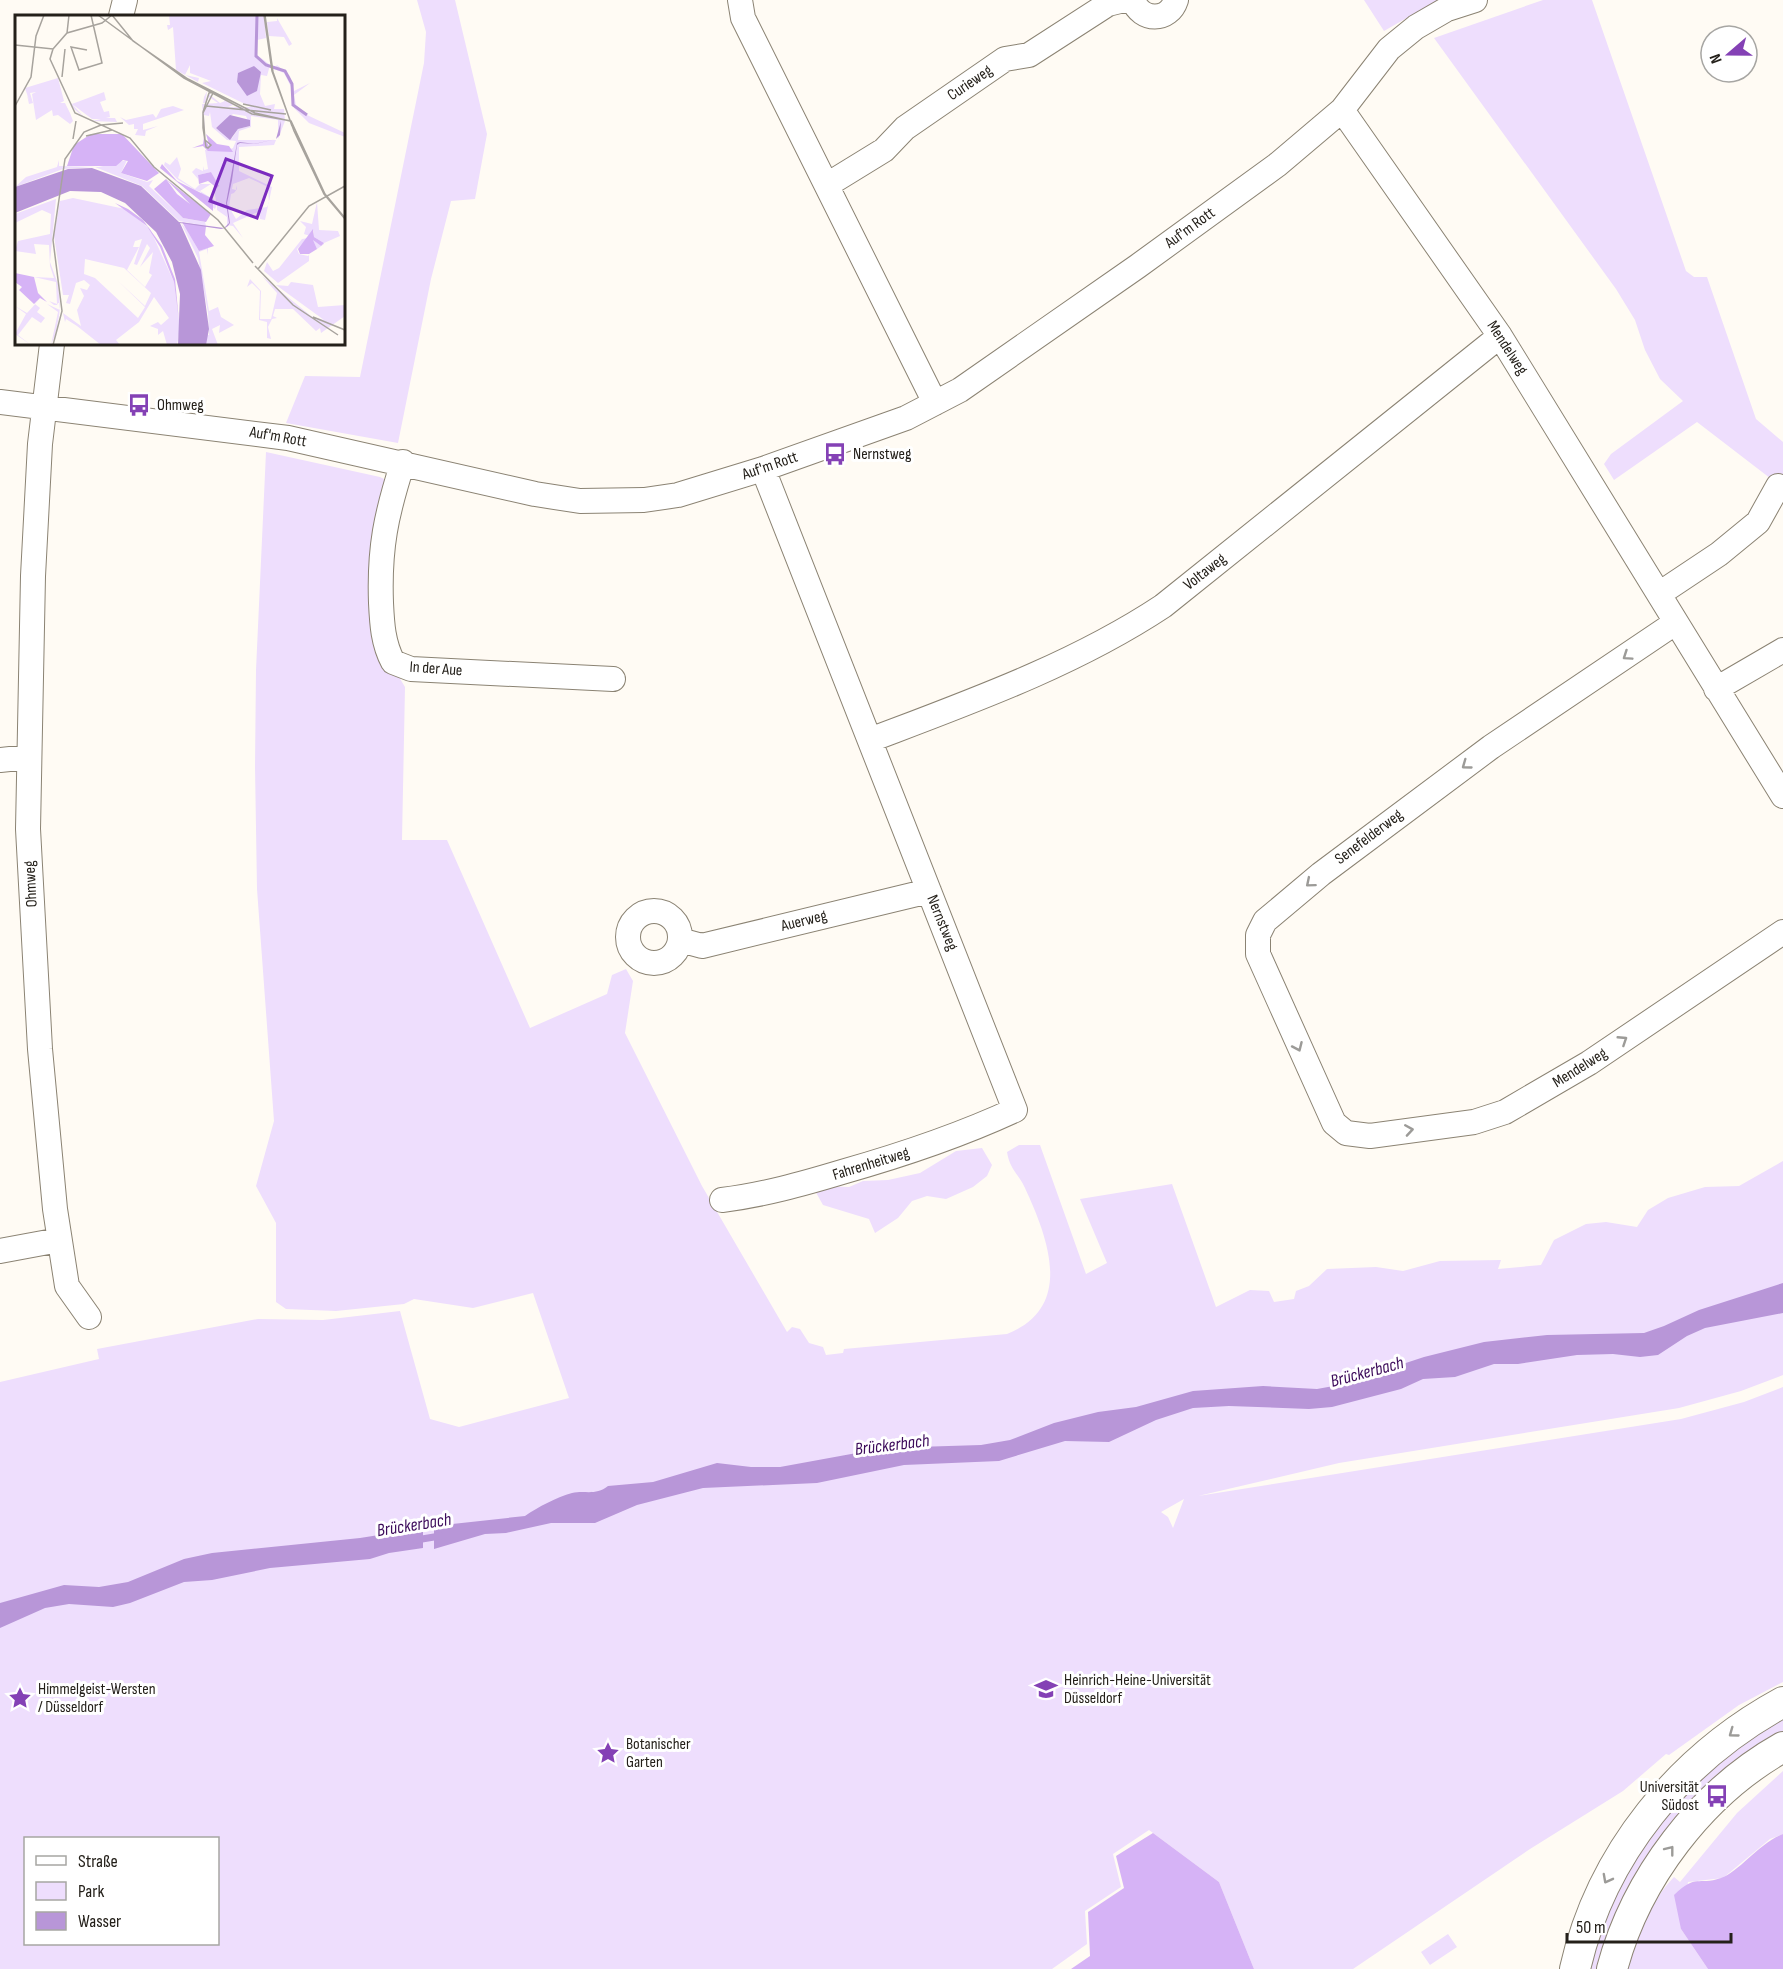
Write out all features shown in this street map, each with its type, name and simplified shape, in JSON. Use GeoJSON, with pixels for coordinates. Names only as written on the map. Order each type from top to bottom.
{"type":"FeatureCollection","features":[{"type":"Feature","properties":{"kind":"street"},"geometry":{"type":"LineString","coordinates":[[121,15],[125,0]]}},
{"type":"Feature","properties":{"kind":"street"},"geometry":{"type":"LineString","coordinates":[[740,0],[743,18],[935,404]]}},
{"type":"Feature","properties":{"kind":"street","name":"Curieweg"},"geometry":{"type":"LineString","coordinates":[[826,185],[884,150],[904,128],[1005,59],[1029,55],[1108,4],[1124,0]]}},
{"type":"Feature","properties":{"kind":"street"},"geometry":{"type":"LineString","coordinates":[[1133,0],[1143,14],[1152,17],[1162,16],[1170,11],[1176,0]]}},
{"type":"Feature","properties":{"kind":"street","name":"Auf'm Rott"},"geometry":{"type":"LineString","coordinates":[[0,402],[277,436],[403,462],[535,494],[580,501],[609,502],[678,495],[763,469],[906,418],[935,404],[994,368],[1277,165],[1342,110],[1389,50],[1409,32],[1447,9],[1475,0]]}},
{"type":"Feature","properties":{"kind":"street","name":"Mendelweg"},"geometry":{"type":"LineString","coordinates":[[1342,110],[1500,336],[1716,689],[1782,791]]}},
{"type":"Feature","properties":{"kind":"street","name":"Voltaweg"},"geometry":{"type":"LineString","coordinates":[[870,740],[974,701],[1119,635],[1163,606],[1500,336]]}},
{"type":"Feature","properties":{"kind":"street","name":"Ohmweg"},"geometry":{"type":"LineString","coordinates":[[52,345],[44,407],[34,565],[28,830],[39,1037],[59,1240],[67,1286],[89,1317]]}},
{"type":"Feature","properties":{"kind":"street","name":"In der Aue"},"geometry":{"type":"LineString","coordinates":[[403,462],[386,516],[380,553],[382,630],[393,662],[411,669],[613,679]]}},
{"type":"Feature","properties":{"kind":"street","name":"Nernstweg"},"geometry":{"type":"LineString","coordinates":[[763,469],[1015,1110]]}},
{"type":"Feature","properties":{"kind":"street"},"geometry":{"type":"LineString","coordinates":[[1659,594],[1719,554],[1758,522],[1778,486]]}},
{"type":"Feature","properties":{"kind":"street","name":"Senefelderweg"},"geometry":{"type":"LineString","coordinates":[[1351,1135],[1334,1123],[1287,1023],[1258,954],[1260,929],[1321,874],[1406,809],[1491,747],[1676,623]]}},
{"type":"Feature","properties":{"kind":"street"},"geometry":{"type":"LineString","coordinates":[[1716,689],[1783,650]]}},
{"type":"Feature","properties":{"kind":"street"},"geometry":{"type":"LineString","coordinates":[[0,760],[28,757]]}},
{"type":"Feature","properties":{"kind":"street","name":"Auerweg"},"geometry":{"type":"LineString","coordinates":[[680,940],[702,946],[929,891]]}},
{"type":"Feature","properties":{"kind":"street","name":"Mendelweg"},"geometry":{"type":"LineString","coordinates":[[1351,1135],[1370,1136],[1455,1124],[1505,1112],[1589,1063],[1783,932]]}},
{"type":"Feature","properties":{"kind":"street","name":"Fahrenheitweg"},"geometry":{"type":"LineString","coordinates":[[722,1200],[758,1195],[795,1186],[913,1151],[1015,1110]]}},
{"type":"Feature","properties":{"kind":"street"},"geometry":{"type":"LineString","coordinates":[[0,1251],[59,1240]]}},
{"type":"Feature","properties":{"kind":"street"},"geometry":{"type":"LineString","coordinates":[[1575,1969],[1592,1909],[1608,1875],[1667,1790],[1705,1754],[1754,1718],[1783,1702]]}},
{"type":"Feature","properties":{"kind":"street"},"geometry":{"type":"LineString","coordinates":[[1612,1969],[1628,1923],[1666,1854],[1717,1796],[1765,1757],[1783,1747]]}},
{"type":"Feature","properties":{"kind":"green space"},"geometry":{"type":"Polygon","coordinates":[[[417,0],[455,0],[487,134],[475,199],[451,201],[431,279],[398,443],[286,423],[305,376],[360,377],[424,63],[426,32],[417,0]]]}},
{"type":"Feature","properties":{"kind":"green space"},"geometry":{"type":"Polygon","coordinates":[[[1364,0],[1438,0],[1384,31],[1364,0]]]}},
{"type":"Feature","properties":{"kind":"green space"},"geometry":{"type":"Polygon","coordinates":[[[1543,0],[1592,0],[1686,271],[1694,277],[1707,277],[1756,419],[1783,442],[1783,488],[1697,422],[1614,480],[1604,464],[1611,454],[1683,401],[1660,379],[1645,350],[1635,320],[1616,289],[1434,38],[1543,0]]]}},
{"type":"Feature","properties":{"kind":"green space"},"geometry":{"type":"Polygon","coordinates":[[[266,452],[380,477],[388,481],[382,514],[399,677],[405,687],[402,840],[447,840],[530,1028],[607,994],[612,975],[626,969],[633,981],[625,1033],[702,1186],[787,1332],[792,1327],[800,1329],[809,1343],[823,1347],[826,1355],[843,1353],[844,1349],[1007,1334],[1028,1322],[1042,1307],[1049,1289],[1050,1270],[1047,1249],[1034,1208],[1008,1158],[1007,1152],[1019,1145],[1040,1145],[1086,1274],[1107,1263],[1080,1199],[1172,1184],[1216,1307],[1250,1290],[1269,1291],[1274,1302],[1294,1299],[1296,1291],[1309,1286],[1327,1269],[1376,1267],[1403,1271],[1440,1261],[1501,1260],[1498,1269],[1541,1265],[1554,1240],[1586,1224],[1606,1222],[1637,1227],[1648,1210],[1668,1198],[1705,1187],[1739,1186],[1783,1161],[1783,1375],[1741,1391],[1679,1408],[1339,1463],[1198,1496],[1681,1419],[1744,1402],[1783,1387],[1783,1682],[1739,1705],[1669,1755],[1666,1754],[1623,1791],[1530,1849],[1353,1969],[1254,1969],[1219,1882],[1149,1830],[1113,1854],[1121,1887],[1085,1911],[1087,1944],[1052,1969],[0,1969],[0,1382],[99,1359],[97,1349],[258,1319],[323,1320],[400,1311],[430,1419],[459,1427],[569,1398],[533,1293],[473,1308],[414,1299],[404,1304],[336,1311],[286,1309],[276,1302],[276,1223],[256,1186],[274,1121],[257,889],[256,670],[266,452]],[[1184,1499],[1161,1512],[1168,1517],[1173,1528],[1184,1499]]]}},
{"type":"Feature","properties":{"kind":"green space"},"geometry":{"type":"Polygon","coordinates":[[[982,1148],[992,1165],[987,1176],[973,1187],[946,1199],[927,1196],[912,1201],[898,1218],[875,1233],[869,1219],[823,1205],[814,1189],[822,1186],[849,1187],[863,1181],[888,1180],[920,1173],[956,1151],[982,1148]]]}},
{"type":"Feature","properties":{"kind":"green space"},"geometry":{"type":"Polygon","coordinates":[[[1783,1717],[1783,1734],[1741,1761],[1600,1969],[1584,1969],[1617,1882],[1664,1814],[1733,1749],[1783,1717]]]}},
{"type":"Feature","properties":{"kind":"green space"},"geometry":{"type":"Polygon","coordinates":[[[1783,1771],[1783,1834],[1770,1839],[1723,1878],[1688,1882],[1681,1929],[1708,1969],[1624,1969],[1645,1920],[1665,1887],[1674,1877],[1680,1882],[1737,1813],[1783,1771]]]}},
{"type":"Feature","properties":{"kind":"green space"},"geometry":{"type":"Polygon","coordinates":[[[1448,1934],[1457,1947],[1430,1965],[1421,1952],[1448,1934]]]}},
{"type":"Feature","properties":{"kind":"shaded area"},"geometry":{"type":"Polygon","coordinates":[[[1153,1833],[1219,1882],[1254,1969],[1071,1969],[1090,1956],[1088,1912],[1124,1888],[1116,1856],[1153,1833]]]}},
{"type":"Feature","properties":{"kind":"shaded area"},"geometry":{"type":"Polygon","coordinates":[[[1783,1834],[1783,1969],[1708,1969],[1681,1929],[1674,1895],[1693,1882],[1713,1880],[1728,1875],[1774,1838],[1783,1834]]]}},
{"type":"Feature","properties":{"kind":"water"},"geometry":{"type":"Polygon","coordinates":[[[1783,1283],[1783,1313],[1705,1328],[1687,1336],[1658,1355],[1640,1357],[1613,1354],[1577,1355],[1518,1364],[1494,1364],[1455,1377],[1423,1379],[1401,1389],[1332,1407],[1309,1409],[1229,1406],[1193,1408],[1156,1420],[1109,1442],[1065,1441],[999,1461],[904,1465],[817,1483],[703,1488],[637,1505],[595,1523],[551,1523],[506,1533],[485,1534],[434,1549],[434,1526],[525,1516],[572,1493],[595,1492],[608,1486],[653,1482],[717,1463],[751,1467],[780,1467],[884,1448],[981,1445],[1010,1440],[1054,1423],[1098,1412],[1136,1407],[1193,1391],[1263,1386],[1317,1389],[1339,1385],[1424,1357],[1484,1342],[1547,1335],[1644,1333],[1699,1310],[1783,1283]]]}},
{"type":"Feature","properties":{"kind":"water"},"geometry":{"type":"Polygon","coordinates":[[[423,1528],[423,1548],[389,1553],[370,1559],[270,1568],[212,1580],[184,1582],[130,1603],[113,1607],[69,1604],[45,1608],[0,1628],[0,1603],[64,1585],[99,1587],[128,1582],[184,1559],[212,1553],[360,1538],[423,1528]]]}},
{"type":"Feature","properties":{"kind":"waterway","name":"Brückerbach"},"geometry":{"type":"LineString","coordinates":[[416,1540],[440,1536]]}},
{"type":"Feature","properties":{"kind":"place","name":"Ohmweg"},"geometry":{"type":"Point","coordinates":[139,405]}},
{"type":"Feature","properties":{"kind":"place","name":"Nernstweg"},"geometry":{"type":"Point","coordinates":[835,454]}},
{"type":"Feature","properties":{"kind":"place","name":"Heinrich-Heine-Universität Düsseldorf"},"geometry":{"type":"Point","coordinates":[1046,1689]}},
{"type":"Feature","properties":{"kind":"place","name":"Himmelgeist-Wersten / Düsseldorf"},"geometry":{"type":"Point","coordinates":[20,1698]}},
{"type":"Feature","properties":{"kind":"place","name":"Botanischer Garten"},"geometry":{"type":"Point","coordinates":[608,1753]}},
{"type":"Feature","properties":{"kind":"place","name":"Universität Südost"},"geometry":{"type":"Point","coordinates":[1717,1796]}}]}
